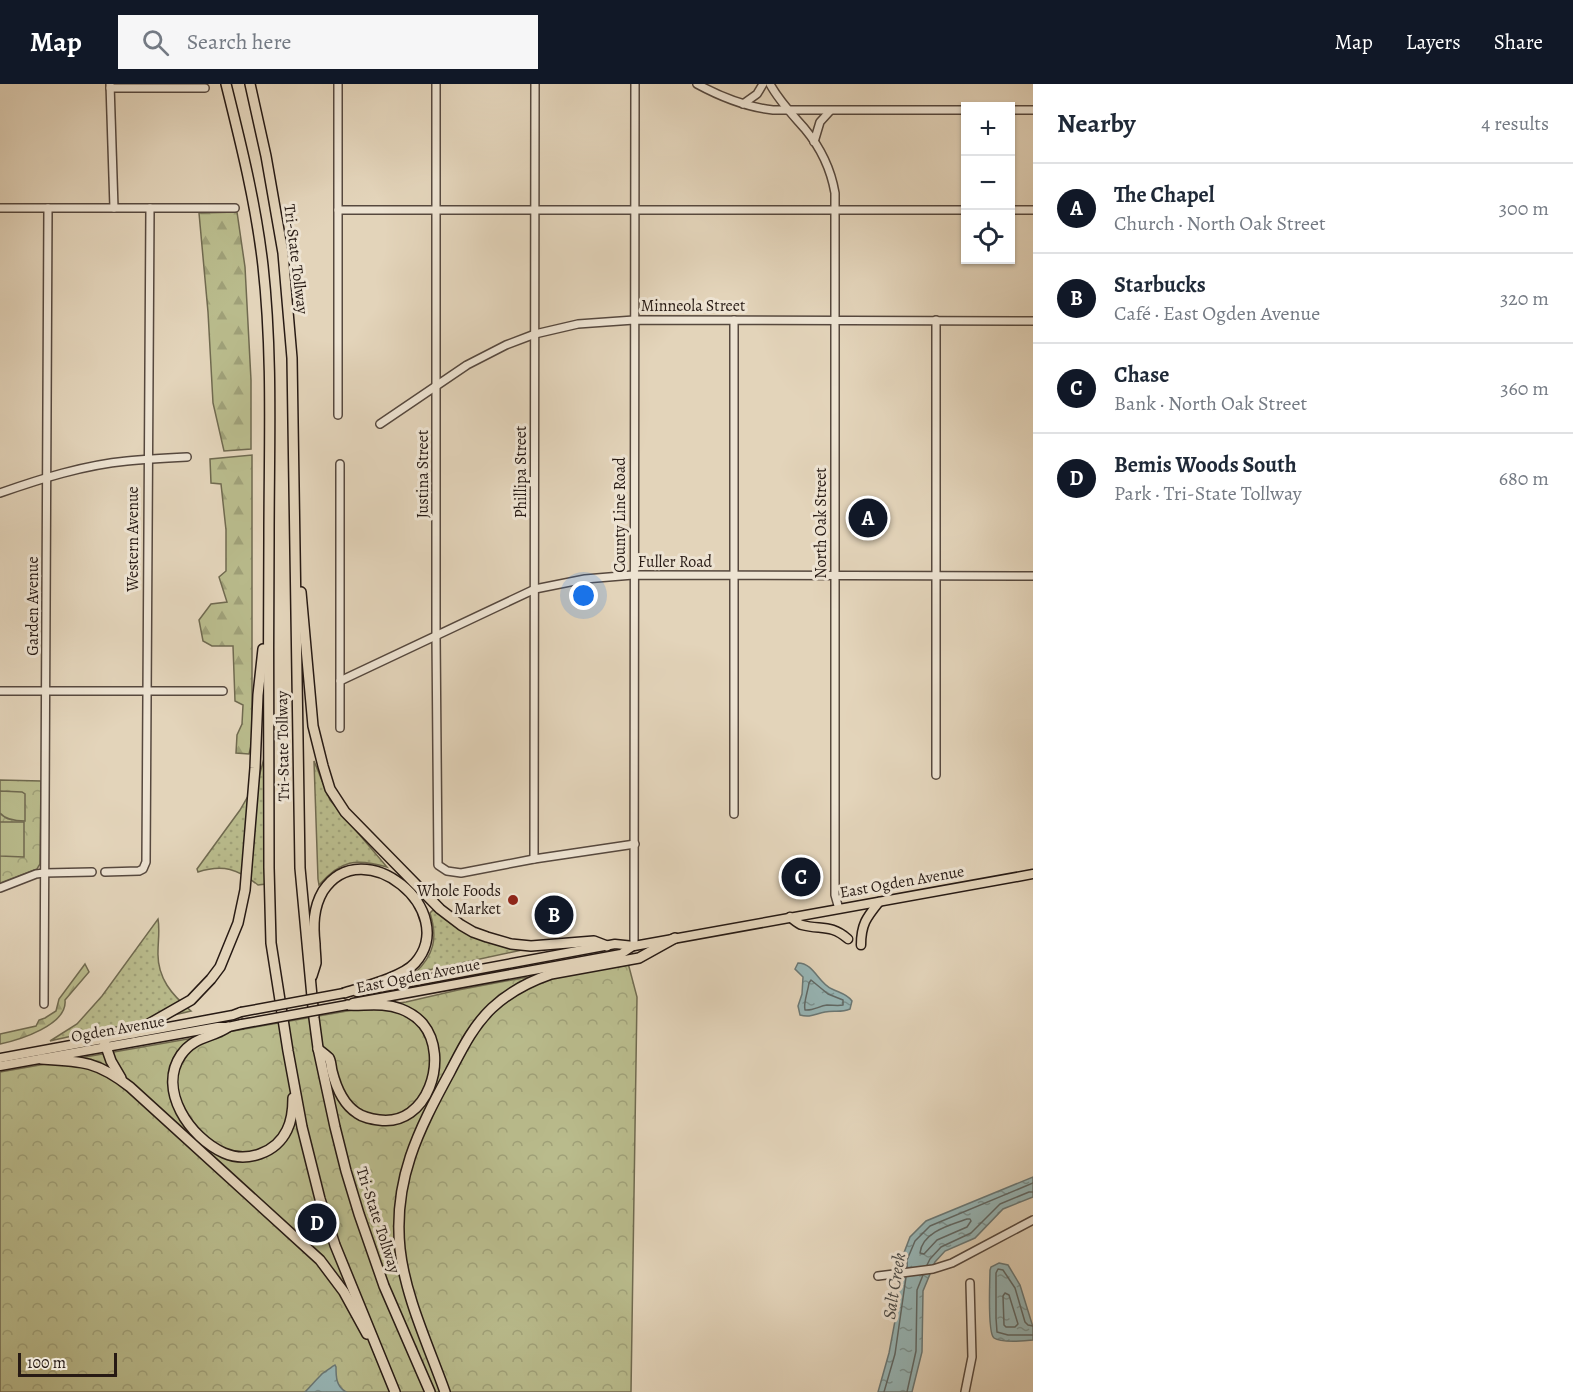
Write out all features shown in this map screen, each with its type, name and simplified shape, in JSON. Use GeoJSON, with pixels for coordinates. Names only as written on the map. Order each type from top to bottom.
{"type":"FeatureCollection","features":[{"type":"Feature","properties":{"kind":"highway","name":"Tri-State Tollway"},"geometry":{"type":"LineString","coordinates":[[226,84],[254,209],[268,315],[271,943],[302,1127],[320,1200],[335,1245],[395,1392]]}},
{"type":"Feature","properties":{"kind":"highway","name":"Tri-State Tollway"},"geometry":{"type":"LineString","coordinates":[[250,84],[266,156],[283,253],[292,358],[300,868],[318,1048],[335,1127],[359,1214],[384,1286],[430,1392]]}},
{"type":"Feature","properties":{"kind":"highway"},"geometry":{"type":"LineString","coordinates":[[295,553],[299,570],[313,726],[330,789],[345,812],[440,909],[473,932],[512,944],[531,946],[594,941],[607,946]]}},
{"type":"Feature","properties":{"kind":"highway"},"geometry":{"type":"LineString","coordinates":[[133,1033],[191,1000],[220,967],[238,923],[245,890],[258,695],[268,611]]}},
{"type":"Feature","properties":{"kind":"highway"},"geometry":{"type":"LineString","coordinates":[[310,984],[316,961],[315,908],[324,889],[336,878],[350,871],[368,869],[397,880],[418,903],[425,917],[426,944],[415,963],[406,970],[344,993]]}},
{"type":"Feature","properties":{"kind":"highway"},"geometry":{"type":"LineString","coordinates":[[445,1392],[408,1288],[400,1250],[399,1227],[403,1186],[412,1149],[426,1117],[472,1031],[505,997],[551,974],[639,958],[675,938]]}},
{"type":"Feature","properties":{"kind":"highway"},"geometry":{"type":"LineString","coordinates":[[318,1048],[329,1059],[337,1088],[344,1100],[364,1117],[384,1121],[394,1120],[410,1113],[425,1098],[432,1081],[434,1063],[432,1040],[423,1023],[414,1015],[390,1005],[346,1005]]}},
{"type":"Feature","properties":{"kind":"highway"},"geometry":{"type":"LineString","coordinates":[[228,1027],[219,1033],[198,1040],[185,1050],[176,1065],[172,1084],[178,1106],[194,1130],[205,1141],[226,1154],[245,1157],[256,1155],[274,1145],[287,1130],[293,1097],[288,1051]]}},
{"type":"Feature","properties":{"kind":"highway"},"geometry":{"type":"LineString","coordinates":[[104,1043],[111,1062],[124,1082]]}},
{"type":"Feature","properties":{"kind":"highway"},"geometry":{"type":"LineString","coordinates":[[40,1059],[85,1062],[110,1072],[158,1111],[320,1260],[344,1292],[361,1326],[380,1354]]}},
{"type":"Feature","properties":{"kind":"main road","name":"East Ogden Avenue"},"geometry":{"type":"LineString","coordinates":[[241,1012],[344,993],[363,992],[615,944],[634,946],[1033,874]]}},
{"type":"Feature","properties":{"kind":"main road"},"geometry":{"type":"LineString","coordinates":[[861,945],[861,932],[866,920],[879,902]]}},
{"type":"Feature","properties":{"kind":"main road"},"geometry":{"type":"LineString","coordinates":[[790,917],[800,925],[829,928],[848,939]]}},
{"type":"Feature","properties":{"kind":"main road","name":"East Ogden Avenue"},"geometry":{"type":"LineString","coordinates":[[242,1024],[621,954],[634,946]]}},
{"type":"Feature","properties":{"kind":"main road","name":"Ogden Avenue"},"geometry":{"type":"LineString","coordinates":[[0,1066],[40,1059],[104,1043],[133,1033],[241,1012]]}},
{"type":"Feature","properties":{"kind":"main road","name":"Ogden Avenue"},"geometry":{"type":"LineString","coordinates":[[0,1058],[242,1024]]}},
{"type":"Feature","properties":{"kind":"street"},"geometry":{"type":"LineString","coordinates":[[338,84],[338,415]]}},
{"type":"Feature","properties":{"kind":"street","name":"Justina Street"},"geometry":{"type":"LineString","coordinates":[[436,84],[438,865],[447,872],[461,873],[534,859]]}},
{"type":"Feature","properties":{"kind":"street","name":"Phillipa Street"},"geometry":{"type":"LineString","coordinates":[[534,859],[535,84]]}},
{"type":"Feature","properties":{"kind":"street","name":"County Line Road"},"geometry":{"type":"LineString","coordinates":[[634,84],[634,946]]}},
{"type":"Feature","properties":{"kind":"street"},"geometry":{"type":"LineString","coordinates":[[697,84],[717,95],[762,109],[787,111],[961,110]]}},
{"type":"Feature","properties":{"kind":"street"},"geometry":{"type":"LineString","coordinates":[[742,104],[757,94],[763,84]]}},
{"type":"Feature","properties":{"kind":"street","name":"North Oak Street"},"geometry":{"type":"LineString","coordinates":[[770,84],[787,111],[814,142],[823,157],[833,182],[836,211],[835,896],[839,909]]}},
{"type":"Feature","properties":{"kind":"street"},"geometry":{"type":"LineString","coordinates":[[114,208],[110,86],[205,88]]}},
{"type":"Feature","properties":{"kind":"street"},"geometry":{"type":"LineString","coordinates":[[1015,110],[1033,110]]}},
{"type":"Feature","properties":{"kind":"street"},"geometry":{"type":"LineString","coordinates":[[814,142],[820,122],[830,111]]}},
{"type":"Feature","properties":{"kind":"street"},"geometry":{"type":"LineString","coordinates":[[0,208],[235,208]]}},
{"type":"Feature","properties":{"kind":"street","name":"Garden Avenue"},"geometry":{"type":"LineString","coordinates":[[44,1004],[48,208]]}},
{"type":"Feature","properties":{"kind":"street","name":"Western Avenue"},"geometry":{"type":"LineString","coordinates":[[105,872],[135,871],[143,869],[146,862],[150,208]]}},
{"type":"Feature","properties":{"kind":"street"},"geometry":{"type":"LineString","coordinates":[[338,210],[961,210]]}},
{"type":"Feature","properties":{"kind":"street"},"geometry":{"type":"LineString","coordinates":[[1015,210],[1033,210]]}},
{"type":"Feature","properties":{"kind":"street","name":"Minneola Street"},"geometry":{"type":"LineString","coordinates":[[380,424],[488,352],[535,334],[578,324],[634,320],[1033,321]]}},
{"type":"Feature","properties":{"kind":"street"},"geometry":{"type":"LineString","coordinates":[[734,320],[734,814]]}},
{"type":"Feature","properties":{"kind":"street"},"geometry":{"type":"LineString","coordinates":[[936,321],[936,776]]}},
{"type":"Feature","properties":{"kind":"street"},"geometry":{"type":"LineString","coordinates":[[0,493],[47,476],[125,461],[187,457]]}},
{"type":"Feature","properties":{"kind":"street"},"geometry":{"type":"LineString","coordinates":[[339,728],[340,464]]}},
{"type":"Feature","properties":{"kind":"street","name":"Fuller Road"},"geometry":{"type":"LineString","coordinates":[[340,681],[535,589],[585,579],[633,575],[1033,576]]}},
{"type":"Feature","properties":{"kind":"street"},"geometry":{"type":"LineString","coordinates":[[0,691],[223,691]]}},
{"type":"Feature","properties":{"kind":"street"},"geometry":{"type":"LineString","coordinates":[[534,859],[635,844]]}},
{"type":"Feature","properties":{"kind":"street"},"geometry":{"type":"LineString","coordinates":[[0,888],[36,874],[92,872]]}},
{"type":"Feature","properties":{"kind":"street"},"geometry":{"type":"LineString","coordinates":[[878,1276],[933,1269],[952,1263],[1033,1220]]}},
{"type":"Feature","properties":{"kind":"street"},"geometry":{"type":"LineString","coordinates":[[965,1392],[972,1357],[970,1283]]}},
{"type":"Feature","properties":{"kind":"green space"},"geometry":{"type":"Polygon","coordinates":[[[237,212],[245,267],[251,380],[251,449],[224,451],[213,403],[199,213],[237,212]]]}},
{"type":"Feature","properties":{"kind":"green space"},"geometry":{"type":"Polygon","coordinates":[[[252,455],[252,742],[249,754],[236,753],[243,705],[235,701],[233,646],[212,646],[203,641],[199,620],[211,604],[227,602],[219,577],[226,571],[226,530],[221,484],[211,483],[210,459],[252,455]]]}},
{"type":"Feature","properties":{"kind":"green space"},"geometry":{"type":"Polygon","coordinates":[[[266,751],[266,884],[258,885],[244,875],[223,868],[198,872],[197,869],[240,810],[259,777],[266,751]]]}},
{"type":"Feature","properties":{"kind":"green space"},"geometry":{"type":"Polygon","coordinates":[[[314,761],[330,800],[387,867],[366,862],[350,863],[335,870],[319,885],[314,761]]]}},
{"type":"Feature","properties":{"kind":"green space"},"geometry":{"type":"Polygon","coordinates":[[[0,780],[41,781],[40,864],[37,869],[0,883],[0,780]]]}},
{"type":"Feature","properties":{"kind":"green space"},"geometry":{"type":"Polygon","coordinates":[[[0,791],[25,794],[25,821],[11,820],[0,813],[0,791]]]}},
{"type":"Feature","properties":{"kind":"green space"},"geometry":{"type":"Polygon","coordinates":[[[0,822],[24,822],[24,857],[0,856],[0,822]]]}},
{"type":"Feature","properties":{"kind":"green space"},"geometry":{"type":"Polygon","coordinates":[[[433,910],[474,937],[522,950],[415,973],[426,960],[433,946],[434,930],[430,913],[433,910]]]}},
{"type":"Feature","properties":{"kind":"green space"},"geometry":{"type":"Polygon","coordinates":[[[158,919],[160,970],[172,992],[191,1011],[50,1041],[77,1024],[102,996],[158,919]]]}},
{"type":"Feature","properties":{"kind":"green space"},"geometry":{"type":"Polygon","coordinates":[[[628,963],[637,997],[631,1392],[0,1392],[0,1072],[406,1002],[522,978],[558,975],[628,963]]]}},
{"type":"Feature","properties":{"kind":"green space"},"geometry":{"type":"Polygon","coordinates":[[[85,964],[89,972],[65,1000],[64,1009],[59,1017],[41,1030],[0,1044],[0,1034],[36,1026],[39,1020],[56,1011],[59,999],[85,964]]]}},
{"type":"Feature","properties":{"kind":"water"},"geometry":{"type":"Polygon","coordinates":[[[798,963],[808,966],[827,986],[848,997],[852,1001],[850,1009],[810,1016],[800,1015],[798,1006],[802,994],[803,977],[795,969],[798,963]]]}},
{"type":"Feature","properties":{"kind":"water"},"geometry":{"type":"Polygon","coordinates":[[[1033,1177],[1033,1197],[1003,1209],[975,1238],[945,1251],[935,1262],[923,1291],[922,1352],[912,1392],[878,1392],[895,1321],[902,1258],[910,1237],[926,1221],[1033,1177]]]}},
{"type":"Feature","properties":{"kind":"water"},"geometry":{"type":"Polygon","coordinates":[[[999,1263],[1008,1265],[1020,1285],[1033,1327],[1033,1340],[1002,1341],[994,1338],[992,1334],[990,1270],[999,1263]]]}},
{"type":"Feature","properties":{"kind":"water"},"geometry":{"type":"Polygon","coordinates":[[[335,1365],[338,1384],[346,1392],[305,1392],[322,1374],[335,1365]]]}},
{"type":"Feature","properties":{"kind":"place","name":"The Chapel"},"geometry":{"type":"Point","coordinates":[868,518]}},
{"type":"Feature","properties":{"kind":"place","name":"Chase"},"geometry":{"type":"Point","coordinates":[801,877]}},
{"type":"Feature","properties":{"kind":"place","name":"Whole Foods Market"},"geometry":{"type":"Point","coordinates":[513,900]}},
{"type":"Feature","properties":{"kind":"place","name":"Starbucks"},"geometry":{"type":"Point","coordinates":[554,915]}},
{"type":"Feature","properties":{"kind":"place","name":"Bemis Woods South"},"geometry":{"type":"Point","coordinates":[317,1223]}},
{"type":"Feature","properties":{"kind":"water label","name":"Salt Creek"},"geometry":{"type":"Point","coordinates":[894,1286]}}]}
